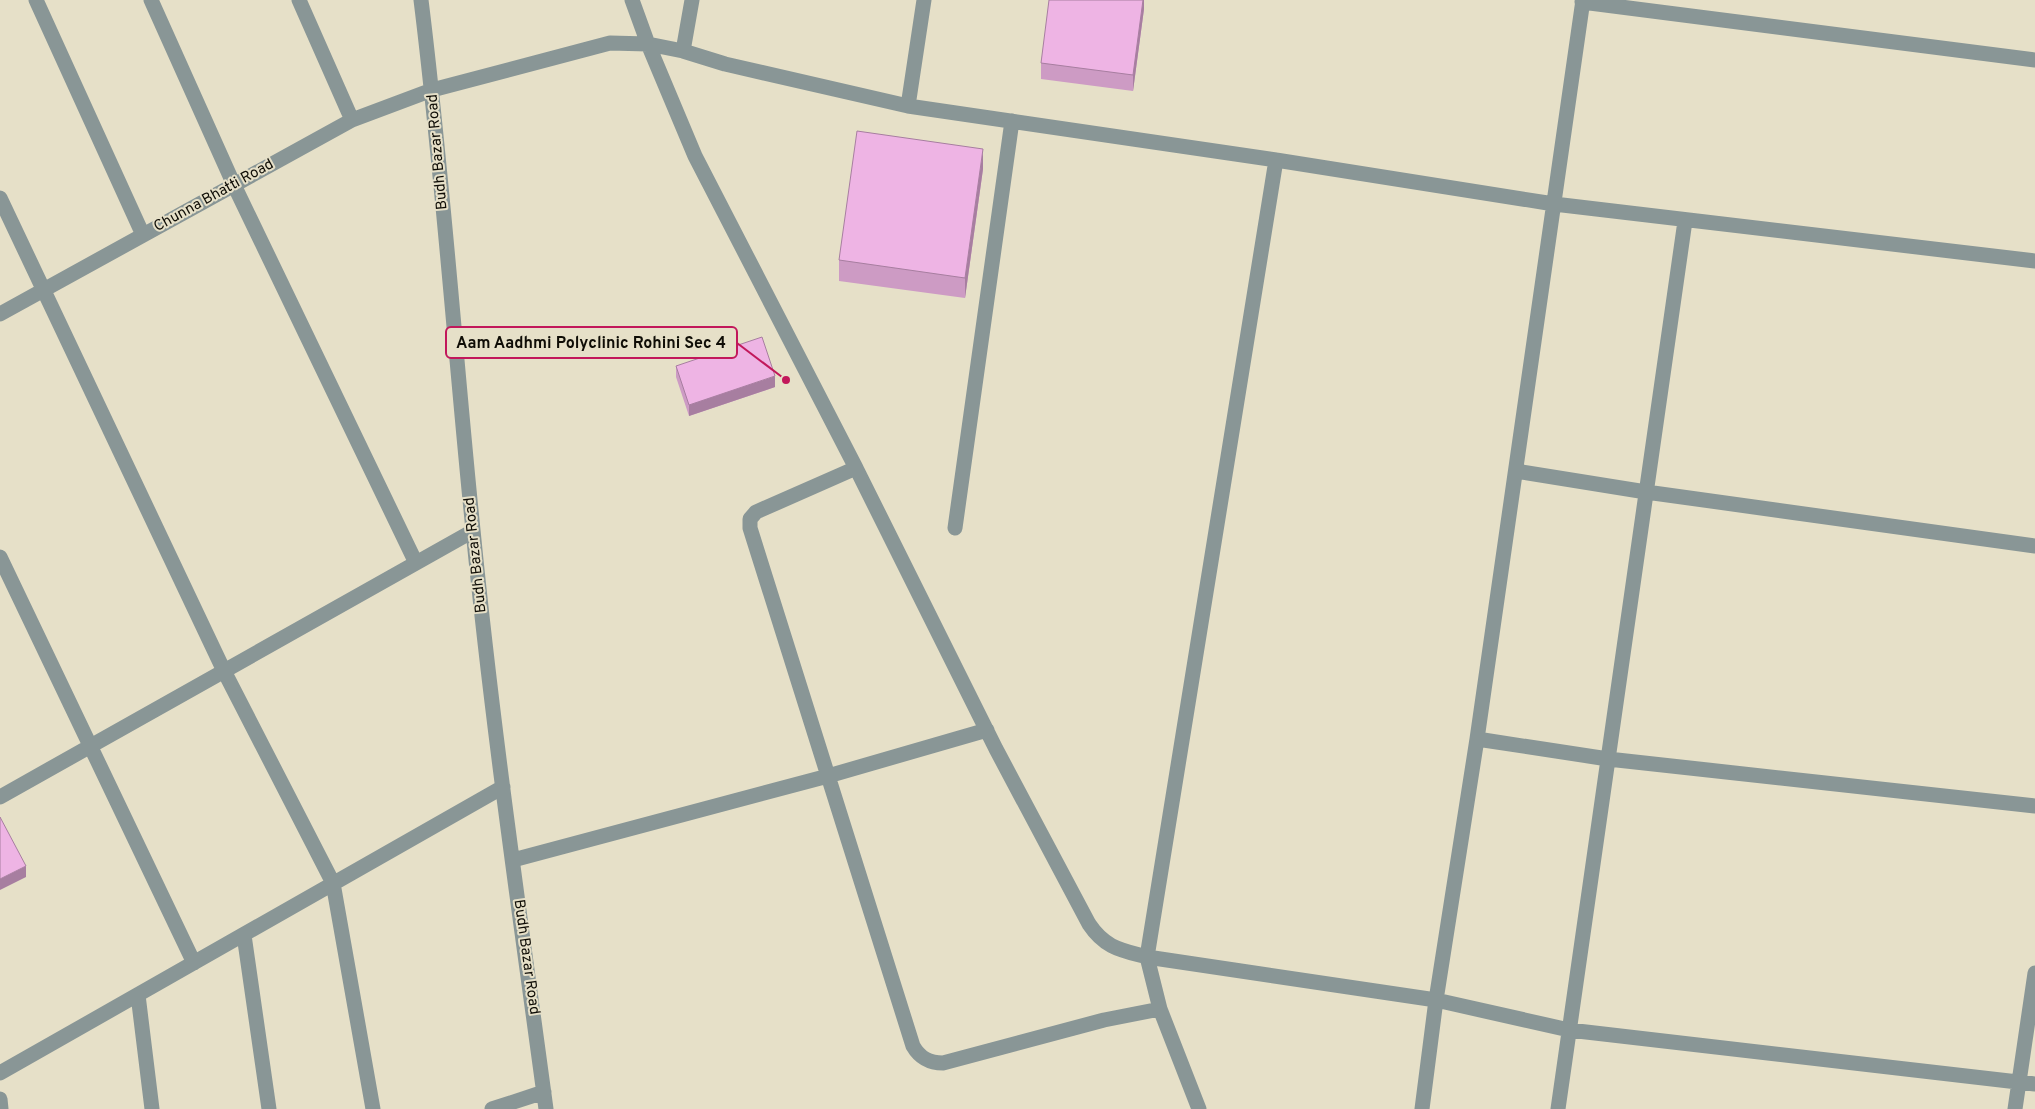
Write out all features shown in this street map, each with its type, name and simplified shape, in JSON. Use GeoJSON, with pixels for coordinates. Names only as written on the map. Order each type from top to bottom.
{"type":"FeatureCollection","features":[{"type":"Feature","properties":{"kind":"street"},"geometry":{"type":"LineString","coordinates":[[36,0],[143,236]]}},
{"type":"Feature","properties":{"kind":"street"},"geometry":{"type":"LineString","coordinates":[[151,0],[234,185],[416,564]]}},
{"type":"Feature","properties":{"kind":"street"},"geometry":{"type":"LineString","coordinates":[[299,0],[352,120]]}},
{"type":"Feature","properties":{"kind":"street","name":"Budh Bazar Road"},"geometry":{"type":"LineString","coordinates":[[421,0],[432,90],[473,531],[503,787],[546,1109]]}},
{"type":"Feature","properties":{"kind":"street"},"geometry":{"type":"LineString","coordinates":[[632,0],[694,156],[856,468],[987,730],[1089,924],[1098,936],[1114,948],[1148,957],[1436,1000],[1569,1030],[2028,1083]]}},
{"type":"Feature","properties":{"kind":"street"},"geometry":{"type":"LineString","coordinates":[[683,51],[692,0]]}},
{"type":"Feature","properties":{"kind":"street"},"geometry":{"type":"LineString","coordinates":[[908,106],[924,0]]}},
{"type":"Feature","properties":{"kind":"street"},"geometry":{"type":"LineString","coordinates":[[1422,1109],[1436,1000],[1516,472],[1582,1],[2035,60]]}},
{"type":"Feature","properties":{"kind":"street","name":"Chunna Bhatti Road"},"geometry":{"type":"LineString","coordinates":[[0,314],[352,120],[432,90],[610,43],[648,44],[683,51],[725,64],[908,106],[1276,160],[1554,204],[2035,261]]}},
{"type":"Feature","properties":{"kind":"street"},"geometry":{"type":"LineString","coordinates":[[955,528],[1012,121]]}},
{"type":"Feature","properties":{"kind":"street"},"geometry":{"type":"LineString","coordinates":[[1199,1109],[1160,1009],[1148,957],[1276,160]]}},
{"type":"Feature","properties":{"kind":"street"},"geometry":{"type":"LineString","coordinates":[[0,198],[224,671],[333,883],[373,1109]]}},
{"type":"Feature","properties":{"kind":"street"},"geometry":{"type":"LineString","coordinates":[[1558,1109],[1685,221]]}},
{"type":"Feature","properties":{"kind":"street"},"geometry":{"type":"LineString","coordinates":[[856,468],[756,512],[750,520],[750,528],[913,1046],[925,1060],[934,1063],[944,1063],[1104,1020],[1160,1009]]}},
{"type":"Feature","properties":{"kind":"street"},"geometry":{"type":"LineString","coordinates":[[1516,472],[2035,546]]}},
{"type":"Feature","properties":{"kind":"street"},"geometry":{"type":"LineString","coordinates":[[0,797],[473,531]]}},
{"type":"Feature","properties":{"kind":"street"},"geometry":{"type":"LineString","coordinates":[[0,557],[194,963]]}},
{"type":"Feature","properties":{"kind":"street"},"geometry":{"type":"LineString","coordinates":[[513,860],[828,776],[987,730]]}},
{"type":"Feature","properties":{"kind":"street"},"geometry":{"type":"LineString","coordinates":[[1477,739],[1608,759],[2035,806]]}},
{"type":"Feature","properties":{"kind":"street"},"geometry":{"type":"LineString","coordinates":[[0,1073],[503,787]]}},
{"type":"Feature","properties":{"kind":"street"},"geometry":{"type":"LineString","coordinates":[[244,935],[269,1109]]}},
{"type":"Feature","properties":{"kind":"street"},"geometry":{"type":"LineString","coordinates":[[2015,1109],[2028,1083],[2035,973]]}},
{"type":"Feature","properties":{"kind":"street"},"geometry":{"type":"LineString","coordinates":[[138,995],[152,1109]]}},
{"type":"Feature","properties":{"kind":"street"},"geometry":{"type":"LineString","coordinates":[[492,1109],[544,1092]]}},
{"type":"Feature","properties":{"kind":"street"},"geometry":{"type":"LineString","coordinates":[[0,1099],[1,1109]]}},
{"type":"Feature","properties":{"kind":"building"},"geometry":{"type":"Polygon","coordinates":[[[1049,0],[1143,0],[1133,75],[1041,63],[1049,0]]]}},
{"type":"Feature","properties":{"kind":"building"},"geometry":{"type":"Polygon","coordinates":[[[857,131],[983,149],[965,278],[839,260],[857,131]]]}},
{"type":"Feature","properties":{"kind":"building"},"geometry":{"type":"Polygon","coordinates":[[[762,337],[775,376],[689,405],[676,366],[762,337]]]}},
{"type":"Feature","properties":{"kind":"building"},"geometry":{"type":"Polygon","coordinates":[[[0,817],[26,866],[0,879],[0,817]]]}},
{"type":"Feature","properties":{"kind":"place","name":"Aam Aadhmi Polyclinic Rohini Sec 4"},"geometry":{"type":"Point","coordinates":[786,380]}}]}
